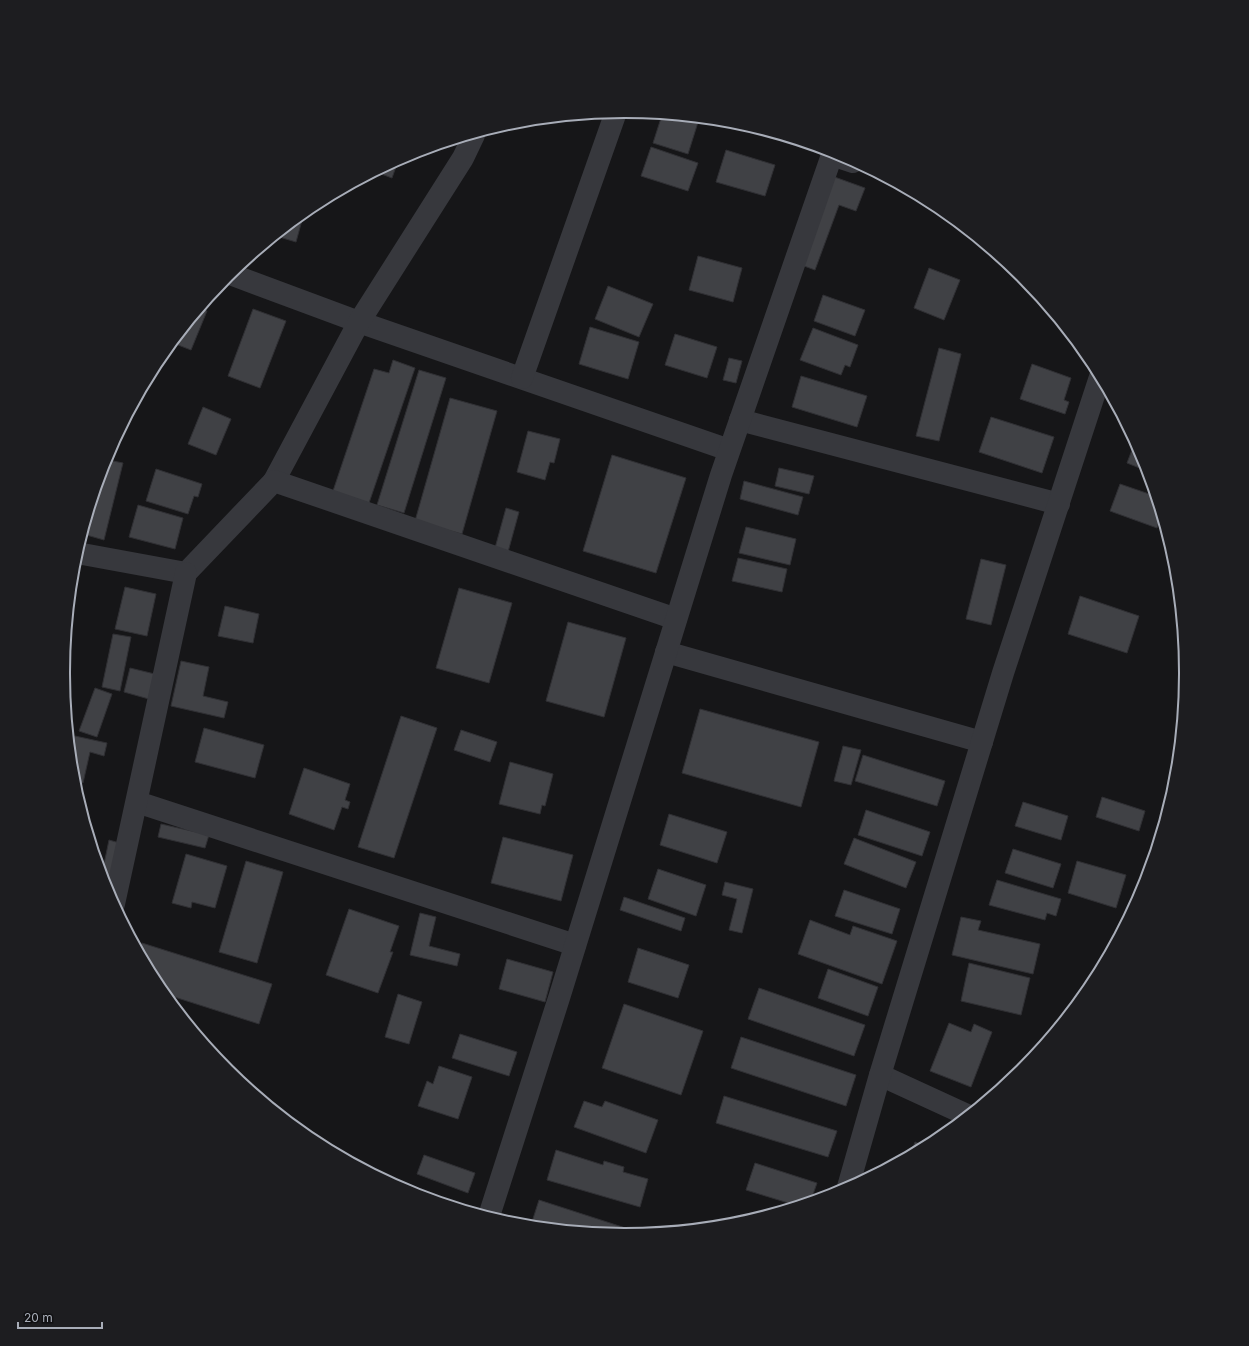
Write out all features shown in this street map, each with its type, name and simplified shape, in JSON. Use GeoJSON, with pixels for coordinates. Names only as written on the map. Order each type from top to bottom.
{"type":"FeatureCollection","features":[{"type":"Feature","properties":{"kind":"street"},"geometry":{"type":"LineString","coordinates":[[522,378],[614,119]]}},
{"type":"Feature","properties":{"kind":"street"},"geometry":{"type":"LineString","coordinates":[[116,894],[186,572],[274,481],[359,322],[463,158],[472,140]]}},
{"type":"Feature","properties":{"kind":"street"},"geometry":{"type":"LineString","coordinates":[[491,1211],[729,450],[831,159]]}},
{"type":"Feature","properties":{"kind":"street"},"geometry":{"type":"LineString","coordinates":[[237,277],[359,322],[729,450]]}},
{"type":"Feature","properties":{"kind":"street"},"geometry":{"type":"LineString","coordinates":[[850,1179],[880,1075],[1003,673],[1098,384]]}},
{"type":"Feature","properties":{"kind":"street"},"geometry":{"type":"LineString","coordinates":[[740,420],[1059,504]]}},
{"type":"Feature","properties":{"kind":"street"},"geometry":{"type":"LineString","coordinates":[[274,481],[676,619]]}},
{"type":"Feature","properties":{"kind":"street"},"geometry":{"type":"LineString","coordinates":[[84,553],[186,572]]}},
{"type":"Feature","properties":{"kind":"street"},"geometry":{"type":"LineString","coordinates":[[666,652],[982,742]]}},
{"type":"Feature","properties":{"kind":"street"},"geometry":{"type":"LineString","coordinates":[[136,802],[575,945]]}},
{"type":"Feature","properties":{"kind":"street"},"geometry":{"type":"LineString","coordinates":[[880,1075],[962,1113]]}},
{"type":"Feature","properties":{"kind":"building"},"geometry":{"type":"Polygon","coordinates":[[[660,120],[698,123],[688,154],[653,143],[660,120]]]}},
{"type":"Feature","properties":{"kind":"building"},"geometry":{"type":"Polygon","coordinates":[[[651,147],[698,163],[688,191],[641,176],[651,147]]]}},
{"type":"Feature","properties":{"kind":"building"},"geometry":{"type":"Polygon","coordinates":[[[726,150],[775,165],[765,196],[716,182],[726,150]]]}},
{"type":"Feature","properties":{"kind":"building"},"geometry":{"type":"Polygon","coordinates":[[[395,169],[392,178],[382,174],[395,169]]]}},
{"type":"Feature","properties":{"kind":"building"},"geometry":{"type":"Polygon","coordinates":[[[829,175],[865,188],[856,211],[839,205],[815,270],[796,263],[829,175]]]}},
{"type":"Feature","properties":{"kind":"building"},"geometry":{"type":"Polygon","coordinates":[[[301,223],[296,242],[281,238],[301,223]]]}},
{"type":"Feature","properties":{"kind":"building"},"geometry":{"type":"Polygon","coordinates":[[[698,256],[742,268],[733,302],[689,290],[698,256]]]}},
{"type":"Feature","properties":{"kind":"building"},"geometry":{"type":"Polygon","coordinates":[[[929,268],[960,280],[944,320],[914,308],[929,268]]]}},
{"type":"Feature","properties":{"kind":"building"},"geometry":{"type":"Polygon","coordinates":[[[608,286],[653,304],[639,337],[595,319],[608,286]]]}},
{"type":"Feature","properties":{"kind":"building"},"geometry":{"type":"Polygon","coordinates":[[[823,295],[865,310],[855,336],[814,321],[823,295]]]}},
{"type":"Feature","properties":{"kind":"building"},"geometry":{"type":"Polygon","coordinates":[[[253,309],[286,321],[260,388],[228,376],[253,309]]]}},
{"type":"Feature","properties":{"kind":"building"},"geometry":{"type":"Polygon","coordinates":[[[205,310],[207,311],[191,350],[178,345],[205,310]]]}},
{"type":"Feature","properties":{"kind":"building"},"geometry":{"type":"Polygon","coordinates":[[[590,327],[639,342],[628,379],[579,364],[590,327]]]}},
{"type":"Feature","properties":{"kind":"building"},"geometry":{"type":"Polygon","coordinates":[[[813,328],[858,345],[850,367],[845,365],[841,375],[800,360],[813,328]]]}},
{"type":"Feature","properties":{"kind":"building"},"geometry":{"type":"Polygon","coordinates":[[[675,334],[717,347],[707,378],[665,365],[675,334]]]}},
{"type":"Feature","properties":{"kind":"building"},"geometry":{"type":"Polygon","coordinates":[[[939,348],[961,354],[939,441],[916,436],[939,348]]]}},
{"type":"Feature","properties":{"kind":"building"},"geometry":{"type":"Polygon","coordinates":[[[729,358],[742,361],[736,383],[723,380],[729,358]]]}},
{"type":"Feature","properties":{"kind":"building"},"geometry":{"type":"Polygon","coordinates":[[[393,360],[415,368],[369,503],[333,491],[374,369],[389,373],[393,360]]]}},
{"type":"Feature","properties":{"kind":"building"},"geometry":{"type":"Polygon","coordinates":[[[1032,364],[1071,378],[1064,400],[1069,402],[1065,414],[1020,399],[1032,364]]]}},
{"type":"Feature","properties":{"kind":"building"},"geometry":{"type":"Polygon","coordinates":[[[419,370],[446,378],[404,513],[377,505],[419,370]]]}},
{"type":"Feature","properties":{"kind":"building"},"geometry":{"type":"Polygon","coordinates":[[[801,376],[867,396],[857,427],[792,407],[801,376]]]}},
{"type":"Feature","properties":{"kind":"building"},"geometry":{"type":"Polygon","coordinates":[[[450,398],[497,411],[462,534],[415,521],[450,398]]]}},
{"type":"Feature","properties":{"kind":"building"},"geometry":{"type":"Polygon","coordinates":[[[203,407],[231,419],[216,455],[188,444],[203,407]]]}},
{"type":"Feature","properties":{"kind":"building"},"geometry":{"type":"Polygon","coordinates":[[[991,417],[1054,437],[1042,473],[979,452],[991,417]]]}},
{"type":"Feature","properties":{"kind":"building"},"geometry":{"type":"Polygon","coordinates":[[[528,431],[560,439],[554,463],[550,462],[545,480],[517,472],[528,431]]]}},
{"type":"Feature","properties":{"kind":"building"},"geometry":{"type":"Polygon","coordinates":[[[1132,450],[1140,468],[1127,463],[1132,450]]]}},
{"type":"Feature","properties":{"kind":"building"},"geometry":{"type":"Polygon","coordinates":[[[612,455],[686,478],[656,573],[583,551],[612,455]]]}},
{"type":"Feature","properties":{"kind":"building"},"geometry":{"type":"Polygon","coordinates":[[[112,461],[123,463],[104,540],[88,535],[99,495],[112,461]]]}},
{"type":"Feature","properties":{"kind":"building"},"geometry":{"type":"Polygon","coordinates":[[[779,468],[814,476],[809,494],[775,486],[779,468]]]}},
{"type":"Feature","properties":{"kind":"building"},"geometry":{"type":"Polygon","coordinates":[[[156,469],[202,484],[198,497],[194,496],[188,514],[146,501],[156,469]]]}},
{"type":"Feature","properties":{"kind":"building"},"geometry":{"type":"Polygon","coordinates":[[[744,481],[803,497],[798,515],[740,499],[744,481]]]}},
{"type":"Feature","properties":{"kind":"building"},"geometry":{"type":"Polygon","coordinates":[[[1120,484],[1150,494],[1158,524],[1157,528],[1110,511],[1120,484]]]}},
{"type":"Feature","properties":{"kind":"building"},"geometry":{"type":"Polygon","coordinates":[[[138,505],[183,518],[175,549],[129,537],[138,505]]]}},
{"type":"Feature","properties":{"kind":"building"},"geometry":{"type":"Polygon","coordinates":[[[506,508],[519,512],[508,552],[495,548],[506,508]]]}},
{"type":"Feature","properties":{"kind":"building"},"geometry":{"type":"Polygon","coordinates":[[[746,527],[796,539],[790,565],[739,553],[746,527]]]}},
{"type":"Feature","properties":{"kind":"building"},"geometry":{"type":"Polygon","coordinates":[[[738,558],[787,569],[782,592],[732,581],[738,558]]]}},
{"type":"Feature","properties":{"kind":"building"},"geometry":{"type":"Polygon","coordinates":[[[981,559],[1006,565],[991,625],[966,619],[981,559]]]}},
{"type":"Feature","properties":{"kind":"building"},"geometry":{"type":"Polygon","coordinates":[[[125,587],[156,594],[147,636],[115,629],[125,587]]]}},
{"type":"Feature","properties":{"kind":"building"},"geometry":{"type":"Polygon","coordinates":[[[459,588],[512,603],[489,683],[436,668],[459,588]]]}},
{"type":"Feature","properties":{"kind":"building"},"geometry":{"type":"Polygon","coordinates":[[[1080,596],[1139,616],[1127,653],[1068,634],[1080,596]]]}},
{"type":"Feature","properties":{"kind":"building"},"geometry":{"type":"Polygon","coordinates":[[[225,606],[259,614],[253,643],[218,636],[225,606]]]}},
{"type":"Feature","properties":{"kind":"building"},"geometry":{"type":"Polygon","coordinates":[[[568,622],[626,638],[604,717],[546,701],[568,622]]]}},
{"type":"Feature","properties":{"kind":"building"},"geometry":{"type":"Polygon","coordinates":[[[113,634],[131,637],[120,691],[102,687],[113,634]]]}},
{"type":"Feature","properties":{"kind":"building"},"geometry":{"type":"Polygon","coordinates":[[[181,661],[209,667],[203,696],[228,702],[224,718],[171,706],[181,661]]]}},
{"type":"Feature","properties":{"kind":"building"},"geometry":{"type":"Polygon","coordinates":[[[130,668],[163,676],[156,701],[124,692],[130,668]]]}},
{"type":"Feature","properties":{"kind":"building"},"geometry":{"type":"Polygon","coordinates":[[[95,688],[112,694],[97,737],[79,731],[95,688]]]}},
{"type":"Feature","properties":{"kind":"building"},"geometry":{"type":"Polygon","coordinates":[[[700,709],[819,742],[801,807],[682,773],[700,709]]]}},
{"type":"Feature","properties":{"kind":"building"},"geometry":{"type":"Polygon","coordinates":[[[401,716],[437,728],[394,858],[358,847],[401,716]]]}},
{"type":"Feature","properties":{"kind":"building"},"geometry":{"type":"Polygon","coordinates":[[[204,728],[264,745],[255,778],[195,762],[204,728]]]}},
{"type":"Feature","properties":{"kind":"building"},"geometry":{"type":"Polygon","coordinates":[[[461,730],[497,742],[490,762],[454,750],[461,730]]]}},
{"type":"Feature","properties":{"kind":"building"},"geometry":{"type":"Polygon","coordinates":[[[75,736],[107,743],[104,756],[90,752],[83,783],[81,781],[75,736]]]}},
{"type":"Feature","properties":{"kind":"building"},"geometry":{"type":"Polygon","coordinates":[[[843,746],[861,750],[851,785],[834,781],[843,746]]]}},
{"type":"Feature","properties":{"kind":"building"},"geometry":{"type":"Polygon","coordinates":[[[863,755],[945,781],[937,806],[855,781],[863,755]]]}},
{"type":"Feature","properties":{"kind":"building"},"geometry":{"type":"Polygon","coordinates":[[[510,762],[553,774],[545,806],[542,805],[540,814],[499,804],[510,762]]]}},
{"type":"Feature","properties":{"kind":"building"},"geometry":{"type":"Polygon","coordinates":[[[304,768],[350,784],[345,800],[350,802],[348,809],[342,807],[334,830],[289,814],[304,768]]]}},
{"type":"Feature","properties":{"kind":"building"},"geometry":{"type":"Polygon","coordinates":[[[1102,797],[1145,811],[1139,831],[1096,817],[1102,797]]]}},
{"type":"Feature","properties":{"kind":"building"},"geometry":{"type":"Polygon","coordinates":[[[1023,802],[1068,816],[1061,840],[1015,826],[1023,802]]]}},
{"type":"Feature","properties":{"kind":"building"},"geometry":{"type":"Polygon","coordinates":[[[866,810],[930,832],[922,856],[858,835],[866,810]]]}},
{"type":"Feature","properties":{"kind":"building"},"geometry":{"type":"Polygon","coordinates":[[[669,814],[727,832],[717,863],[660,845],[669,814]]]}},
{"type":"Feature","properties":{"kind":"building"},"geometry":{"type":"Polygon","coordinates":[[[161,824],[209,835],[205,848],[158,837],[161,824]]]}},
{"type":"Feature","properties":{"kind":"building"},"geometry":{"type":"Polygon","coordinates":[[[503,837],[573,855],[561,901],[491,883],[503,837]]]}},
{"type":"Feature","properties":{"kind":"building"},"geometry":{"type":"Polygon","coordinates":[[[854,838],[916,862],[906,888],[844,864],[854,838]]]}},
{"type":"Feature","properties":{"kind":"building"},"geometry":{"type":"Polygon","coordinates":[[[109,840],[123,844],[112,886],[104,864],[109,840]]]}},
{"type":"Feature","properties":{"kind":"building"},"geometry":{"type":"Polygon","coordinates":[[[1013,849],[1061,864],[1053,888],[1005,873],[1013,849]]]}},
{"type":"Feature","properties":{"kind":"building"},"geometry":{"type":"Polygon","coordinates":[[[186,854],[227,866],[215,908],[192,902],[191,908],[172,903],[186,854]]]}},
{"type":"Feature","properties":{"kind":"building"},"geometry":{"type":"Polygon","coordinates":[[[246,861],[283,872],[257,963],[219,952],[246,861]]]}},
{"type":"Feature","properties":{"kind":"building"},"geometry":{"type":"Polygon","coordinates":[[[1077,861],[1126,875],[1116,908],[1068,893],[1077,861]]]}},
{"type":"Feature","properties":{"kind":"building"},"geometry":{"type":"Polygon","coordinates":[[[658,869],[706,885],[696,916],[648,899],[658,869]]]}},
{"type":"Feature","properties":{"kind":"building"},"geometry":{"type":"Polygon","coordinates":[[[997,880],[1061,899],[1056,916],[1047,913],[1045,920],[989,905],[997,880]]]}},
{"type":"Feature","properties":{"kind":"building"},"geometry":{"type":"Polygon","coordinates":[[[725,882],[753,889],[742,933],[729,930],[737,899],[722,895],[725,882]]]}},
{"type":"Feature","properties":{"kind":"building"},"geometry":{"type":"Polygon","coordinates":[[[844,890],[900,909],[892,934],[835,916],[844,890]]]}},
{"type":"Feature","properties":{"kind":"building"},"geometry":{"type":"Polygon","coordinates":[[[624,897],[685,918],[681,931],[620,910],[624,897]]]}},
{"type":"Feature","properties":{"kind":"building"},"geometry":{"type":"Polygon","coordinates":[[[349,909],[399,926],[390,952],[393,952],[378,993],[326,975],[349,909]]]}},
{"type":"Feature","properties":{"kind":"building"},"geometry":{"type":"Polygon","coordinates":[[[420,913],[436,917],[429,946],[460,954],[457,966],[410,955],[420,913]]]}},
{"type":"Feature","properties":{"kind":"building"},"geometry":{"type":"Polygon","coordinates":[[[961,917],[981,921],[978,930],[1040,944],[1033,974],[952,955],[961,917]]]}},
{"type":"Feature","properties":{"kind":"building"},"geometry":{"type":"Polygon","coordinates":[[[810,920],[850,935],[853,926],[897,941],[882,984],[798,954],[810,920]]]}},
{"type":"Feature","properties":{"kind":"building"},"geometry":{"type":"Polygon","coordinates":[[[142,943],[272,984],[259,1024],[175,997],[163,981],[141,945],[142,943]]]}},
{"type":"Feature","properties":{"kind":"building"},"geometry":{"type":"Polygon","coordinates":[[[638,948],[689,965],[678,998],[628,982],[638,948]]]}},
{"type":"Feature","properties":{"kind":"building"},"geometry":{"type":"Polygon","coordinates":[[[507,959],[553,972],[545,1002],[499,989],[507,959]]]}},
{"type":"Feature","properties":{"kind":"building"},"geometry":{"type":"Polygon","coordinates":[[[969,963],[1030,978],[1021,1015],[961,1001],[969,963]]]}},
{"type":"Feature","properties":{"kind":"building"},"geometry":{"type":"Polygon","coordinates":[[[828,969],[878,987],[868,1016],[818,998],[828,969]]]}},
{"type":"Feature","properties":{"kind":"building"},"geometry":{"type":"Polygon","coordinates":[[[759,988],[865,1025],[854,1056],[748,1019],[759,988]]]}},
{"type":"Feature","properties":{"kind":"building"},"geometry":{"type":"Polygon","coordinates":[[[398,994],[422,1002],[409,1044],[385,1037],[398,994]]]}},
{"type":"Feature","properties":{"kind":"building"},"geometry":{"type":"Polygon","coordinates":[[[624,1004],[703,1031],[681,1095],[602,1068],[624,1004]]]}},
{"type":"Feature","properties":{"kind":"building"},"geometry":{"type":"Polygon","coordinates":[[[949,1023],[971,1032],[974,1024],[992,1032],[971,1087],[930,1071],[949,1023]]]}},
{"type":"Feature","properties":{"kind":"building"},"geometry":{"type":"Polygon","coordinates":[[[460,1034],[517,1052],[509,1076],[452,1058],[460,1034]]]}},
{"type":"Feature","properties":{"kind":"building"},"geometry":{"type":"Polygon","coordinates":[[[741,1037],[856,1075],[846,1106],[731,1068],[741,1037]]]}},
{"type":"Feature","properties":{"kind":"building"},"geometry":{"type":"Polygon","coordinates":[[[439,1066],[472,1077],[458,1119],[418,1106],[427,1081],[433,1084],[439,1066]]]}},
{"type":"Feature","properties":{"kind":"building"},"geometry":{"type":"Polygon","coordinates":[[[724,1096],[837,1131],[828,1157],[716,1123],[724,1096]]]}},
{"type":"Feature","properties":{"kind":"building"},"geometry":{"type":"Polygon","coordinates":[[[584,1101],[602,1107],[605,1101],[658,1120],[646,1153],[574,1127],[584,1101]]]}},
{"type":"Feature","properties":{"kind":"building"},"geometry":{"type":"Polygon","coordinates":[[[556,1150],[603,1165],[604,1161],[624,1167],[623,1172],[648,1179],[640,1207],[547,1180],[556,1150]]]}},
{"type":"Feature","properties":{"kind":"building"},"geometry":{"type":"Polygon","coordinates":[[[424,1155],[475,1173],[468,1193],[417,1174],[424,1155]]]}},
{"type":"Feature","properties":{"kind":"building"},"geometry":{"type":"Polygon","coordinates":[[[755,1163],[817,1183],[813,1194],[788,1203],[746,1190],[755,1163]]]}},
{"type":"Feature","properties":{"kind":"building"},"geometry":{"type":"Polygon","coordinates":[[[539,1200],[625,1228],[552,1223],[533,1220],[539,1200]]]}}]}
